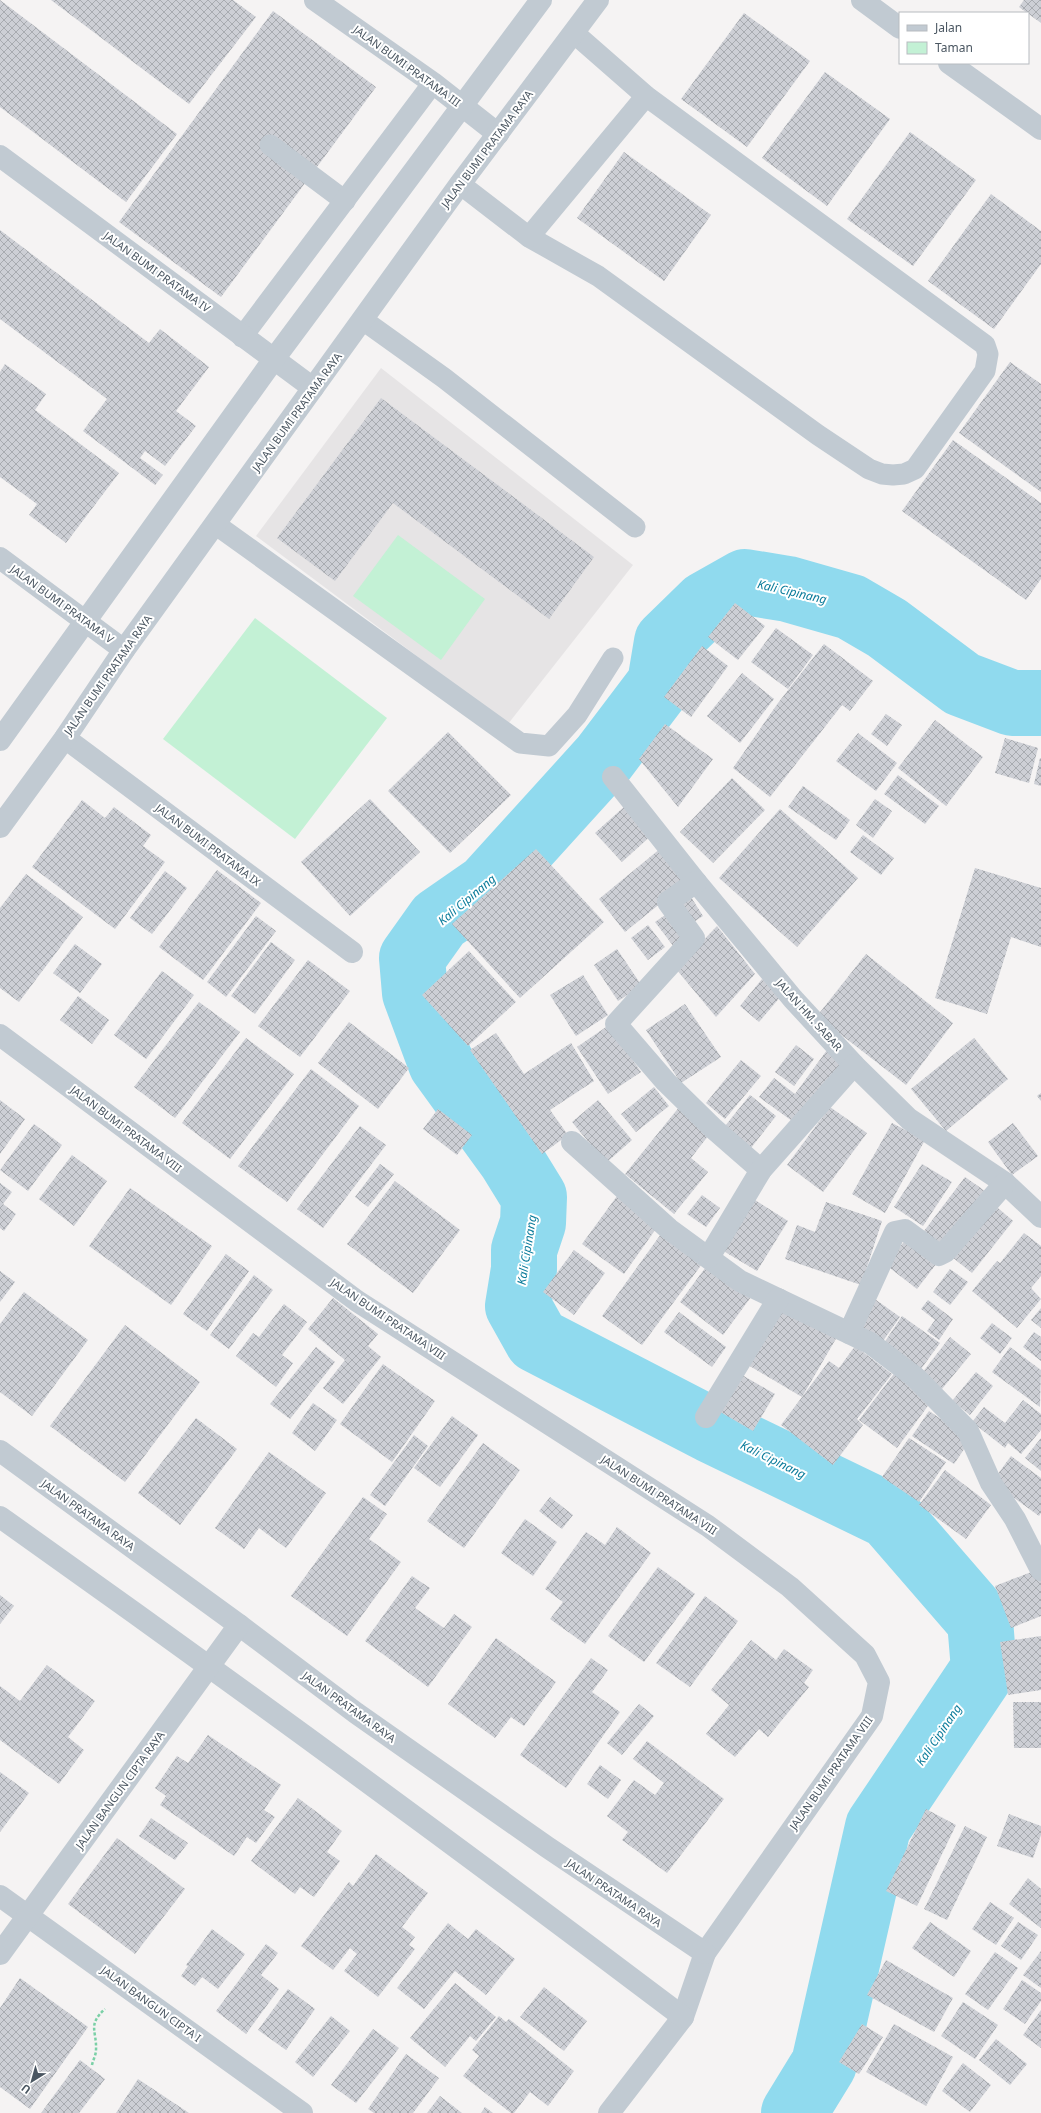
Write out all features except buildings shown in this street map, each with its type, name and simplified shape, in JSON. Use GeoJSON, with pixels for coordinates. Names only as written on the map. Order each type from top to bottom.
{"type":"FeatureCollection","features":[{"type":"Feature","properties":{"kind":"street","name":"JALAN BUMI PRATAMA III"},"geometry":{"type":"LineString","coordinates":[[315,0],[433,83],[498,134]]}},
{"type":"Feature","properties":{"kind":"street"},"geometry":{"type":"LineString","coordinates":[[0,740],[84,621],[274,359],[541,0]]}},
{"type":"Feature","properties":{"kind":"street","name":"JALAN BUMI PRATAMA RAYA"},"geometry":{"type":"LineString","coordinates":[[0,827],[65,738],[124,650],[460,184],[574,34],[598,0]]}},
{"type":"Feature","properties":{"kind":"street"},"geometry":{"type":"LineString","coordinates":[[862,0],[899,27]]}},
{"type":"Feature","properties":{"kind":"street"},"geometry":{"type":"LineString","coordinates":[[950,64],[1041,129]]}},
{"type":"Feature","properties":{"kind":"street","name":"JALAN BUMI PRATAMA IV"},"geometry":{"type":"LineString","coordinates":[[0,156],[313,388]]}},
{"type":"Feature","properties":{"kind":"street","name":"JALAN BUMI PRATAMA V"},"geometry":{"type":"LineString","coordinates":[[0,558],[124,650]]}},
{"type":"Feature","properties":{"kind":"street","name":"JALAN BUMI PRATAMA IX"},"geometry":{"type":"LineString","coordinates":[[65,738],[352,952]]}},
{"type":"Feature","properties":{"kind":"street","name":"JALAN HM. SABAR"},"geometry":{"type":"LineString","coordinates":[[613,777],[696,882],[793,999],[854,1065],[909,1119],[1005,1183],[1041,1217]]}},
{"type":"Feature","properties":{"kind":"street"},"geometry":{"type":"LineString","coordinates":[[696,882],[668,902],[694,938],[616,1024],[666,1082],[714,1129],[760,1170]]}},
{"type":"Feature","properties":{"kind":"street","name":"JALAN BUMI PRATAMA VIII"},"geometry":{"type":"LineString","coordinates":[[0,1035],[357,1302],[708,1526],[790,1588],[866,1655],[879,1682],[872,1716],[705,1954],[683,2017],[609,2113]]}},
{"type":"Feature","properties":{"kind":"street"},"geometry":{"type":"LineString","coordinates":[[709,1257],[760,1170],[854,1065]]}},
{"type":"Feature","properties":{"kind":"street"},"geometry":{"type":"LineString","coordinates":[[572,1142],[669,1229],[740,1281],[870,1343],[915,1377],[968,1431],[991,1483],[1015,1519],[1041,1570]]}},
{"type":"Feature","properties":{"kind":"street"},"geometry":{"type":"LineString","coordinates":[[849,1333],[895,1232],[905,1230],[939,1255],[945,1252],[1005,1183]]}},
{"type":"Feature","properties":{"kind":"street"},"geometry":{"type":"LineString","coordinates":[[706,1417],[778,1299]]}},
{"type":"Feature","properties":{"kind":"street","name":"JALAN PRATAMA RAYA"},"geometry":{"type":"LineString","coordinates":[[0,1451],[369,1722],[547,1847],[705,1954]]}},
{"type":"Feature","properties":{"kind":"street"},"geometry":{"type":"LineString","coordinates":[[0,1517],[210,1666],[496,1876],[683,2017]]}},
{"type":"Feature","properties":{"kind":"street","name":"JALAN BANGUN CIPTA RAYA"},"geometry":{"type":"LineString","coordinates":[[0,1954],[240,1626]]}},
{"type":"Feature","properties":{"kind":"street","name":"JALAN BANGUN CIPTA I"},"geometry":{"type":"LineString","coordinates":[[0,1896],[302,2113]]}},
{"type":"Feature","properties":{"kind":"lane"},"geometry":{"type":"LineString","coordinates":[[460,184],[529,237],[598,276],[818,435],[869,469],[882,474],[893,475],[904,474],[915,469],[985,371],[988,354],[985,345],[646,96],[574,34]]}},
{"type":"Feature","properties":{"kind":"lane"},"geometry":{"type":"LineString","coordinates":[[242,336],[433,83]]}},
{"type":"Feature","properties":{"kind":"lane"},"geometry":{"type":"LineString","coordinates":[[529,237],[646,96]]}},
{"type":"Feature","properties":{"kind":"lane"},"geometry":{"type":"LineString","coordinates":[[270,145],[345,201]]}},
{"type":"Feature","properties":{"kind":"lane"},"geometry":{"type":"LineString","coordinates":[[363,320],[444,378],[635,527]]}},
{"type":"Feature","properties":{"kind":"lane"},"geometry":{"type":"LineString","coordinates":[[215,524],[520,743],[548,746],[577,715],[613,658]]}},
{"type":"Feature","properties":{"kind":"path"},"geometry":{"type":"LineString","coordinates":[[92,2065],[96,2050],[93,2028],[100,2014],[129,1988]]}},
{"type":"Feature","properties":{"kind":"shaded area"},"geometry":{"type":"Polygon","coordinates":[[[381,368],[633,565],[508,724],[256,536],[381,368]]]}},
{"type":"Feature","properties":{"kind":"green space"},"geometry":{"type":"Polygon","coordinates":[[[398,535],[485,599],[441,660],[353,596],[398,535]]]}},
{"type":"Feature","properties":{"kind":"green space"},"geometry":{"type":"Polygon","coordinates":[[[255,618],[387,718],[295,839],[163,739],[255,618]]]}},
{"type":"Feature","properties":{"kind":"waterway","name":"Kali Cipinang"},"geometry":{"type":"LineString","coordinates":[[794,2113],[824,2064],[878,1827],[984,1669],[980,1621],[889,1516],[711,1430],[537,1340],[518,1306],[524,1269],[524,1250],[533,1223],[534,1197],[510,1158],[441,1063],[415,993],[412,958],[439,920],[488,886],[604,758],[660,684],[667,642],[706,604],[745,582],[788,589],[851,607],[887,628],[962,684],[1012,703],[1041,703]]}}]}
